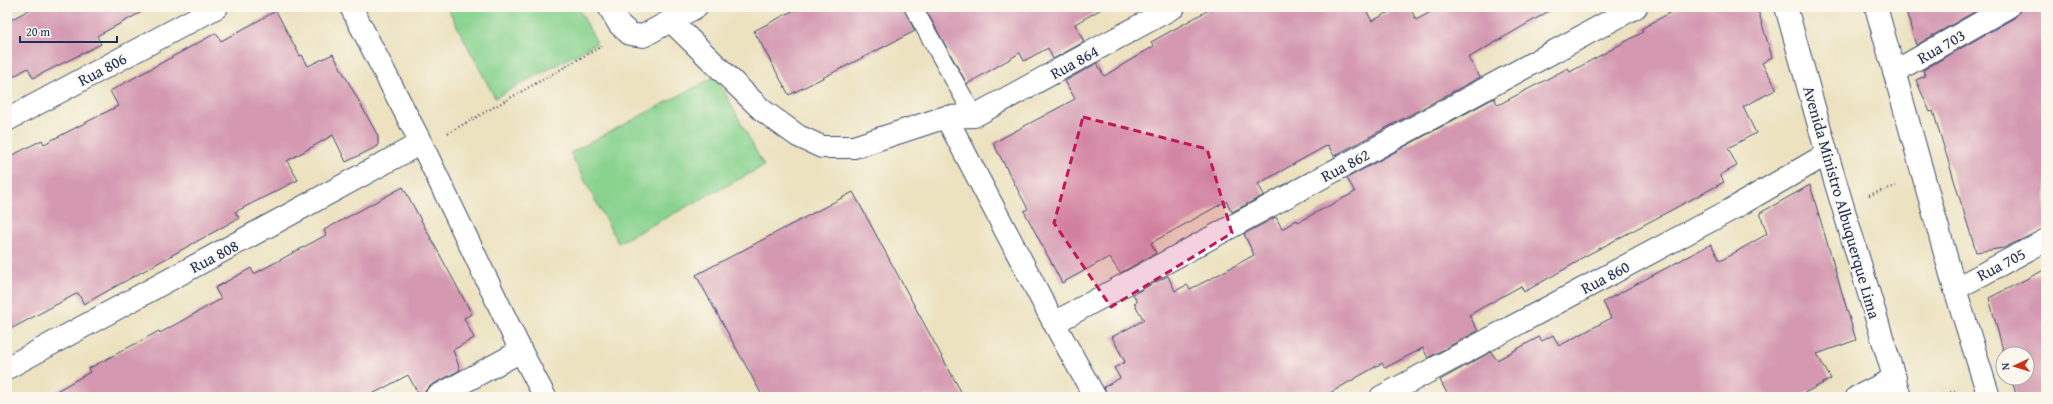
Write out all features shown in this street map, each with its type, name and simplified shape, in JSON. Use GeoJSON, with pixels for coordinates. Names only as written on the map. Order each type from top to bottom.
{"type":"FeatureCollection","features":[{"type":"Feature","properties":{"kind":"street","name":"Rua 806"},"geometry":{"type":"LineString","coordinates":[[7,120],[217,7]]}},
{"type":"Feature","properties":{"kind":"street"},"geometry":{"type":"LineString","coordinates":[[351,7],[421,143],[521,351],[545,397]]}},
{"type":"Feature","properties":{"kind":"street"},"geometry":{"type":"LineString","coordinates":[[609,7],[619,24],[630,34],[643,36],[696,7]]}},
{"type":"Feature","properties":{"kind":"street","name":"Rua 864"},"geometry":{"type":"LineString","coordinates":[[974,116],[1174,7]]}},
{"type":"Feature","properties":{"kind":"street","name":"Rua 862"},"geometry":{"type":"LineString","coordinates":[[1054,323],[1636,7]]}},
{"type":"Feature","properties":{"kind":"street","name":"Avenida Ministro Albuquerque Lima"},"geometry":{"type":"LineString","coordinates":[[1786,7],[1827,154],[1897,388]]}},
{"type":"Feature","properties":{"kind":"street"},"geometry":{"type":"LineString","coordinates":[[1876,7],[1955,289],[1989,397]]}},
{"type":"Feature","properties":{"kind":"street","name":"Rua 703"},"geometry":{"type":"LineString","coordinates":[[1894,72],[2008,7]]}},
{"type":"Feature","properties":{"kind":"street"},"geometry":{"type":"LineString","coordinates":[[670,21],[762,110],[798,136],[822,147],[854,147],[946,117],[974,116]]}},
{"type":"Feature","properties":{"kind":"street"},"geometry":{"type":"LineString","coordinates":[[946,117],[1054,323],[1095,397]]}},
{"type":"Feature","properties":{"kind":"street","name":"Rua 808"},"geometry":{"type":"LineString","coordinates":[[7,368],[421,143]]}},
{"type":"Feature","properties":{"kind":"street","name":"Rua 860"},"geometry":{"type":"LineString","coordinates":[[1381,397],[1734,208],[1827,154]]}},
{"type":"Feature","properties":{"kind":"street","name":"Rua 705"},"geometry":{"type":"LineString","coordinates":[[1955,289],[2046,240]]}},
{"type":"Feature","properties":{"kind":"street"},"geometry":{"type":"LineString","coordinates":[[436,397],[521,351]]}},
{"type":"Feature","properties":{"kind":"street"},"geometry":{"type":"LineString","coordinates":[[1858,397],[1897,388]]}},
{"type":"Feature","properties":{"kind":"lane"},"geometry":{"type":"LineString","coordinates":[[913,7],[974,116]]}},
{"type":"Feature","properties":{"kind":"path"},"geometry":{"type":"LineString","coordinates":[[447,133],[604,45]]}},
{"type":"Feature","properties":{"kind":"path"},"geometry":{"type":"LineString","coordinates":[[1866,195],[1902,184]]}},
{"type":"Feature","properties":{"kind":"path"},"geometry":{"type":"LineString","coordinates":[[1935,397],[1961,388]]}},
{"type":"Feature","properties":{"kind":"highlighted area"},"geometry":{"type":"Polygon","coordinates":[[[1083,117],[1207,149],[1232,233],[1111,307],[1054,223],[1083,117]]]}},
{"type":"Feature","properties":{"kind":"green space"},"geometry":{"type":"Polygon","coordinates":[[[447,7],[578,7],[597,43],[495,98],[447,7]]]}},
{"type":"Feature","properties":{"kind":"green space"},"geometry":{"type":"Polygon","coordinates":[[[716,76],[764,166],[618,243],[570,153],[716,76]]]}},
{"type":"Feature","properties":{"kind":"building"},"geometry":{"type":"Polygon","coordinates":[[[34,7],[151,7],[97,36],[101,44],[33,78],[28,68],[7,80],[7,22],[34,7]]]}},
{"type":"Feature","properties":{"kind":"building"},"geometry":{"type":"Polygon","coordinates":[[[800,7],[903,7],[915,31],[789,95],[754,31],[800,7]]]}},
{"type":"Feature","properties":{"kind":"building"},"geometry":{"type":"Polygon","coordinates":[[[924,7],[1105,7],[1075,24],[1084,42],[1053,59],[1048,48],[1024,61],[1020,53],[967,84],[924,7]]]}},
{"type":"Feature","properties":{"kind":"building"},"geometry":{"type":"Polygon","coordinates":[[[1214,7],[1364,7],[1372,21],[1398,7],[1410,7],[1416,20],[1440,7],[1556,7],[1468,58],[1480,77],[1334,156],[1328,145],[1258,184],[1264,195],[1232,212],[1226,201],[1151,243],[1156,253],[1120,273],[1109,257],[1062,283],[1024,211],[1028,209],[993,143],[1075,99],[1065,81],[1097,63],[1104,76],[1154,46],[1151,42],[1214,7]]]}},
{"type":"Feature","properties":{"kind":"building"},"geometry":{"type":"Polygon","coordinates":[[[1680,7],[1757,7],[1772,57],[1762,63],[1777,89],[1743,107],[1756,133],[1728,148],[1737,166],[1720,175],[1724,182],[1578,260],[1579,261],[1524,292],[1521,286],[1469,315],[1478,331],[1428,358],[1423,348],[1385,368],[1382,363],[1323,397],[1107,397],[1104,387],[1120,378],[1114,368],[1125,362],[1112,337],[1144,320],[1134,303],[1137,302],[1133,294],[1168,276],[1175,291],[1187,285],[1190,289],[1214,277],[1254,255],[1244,234],[1276,217],[1282,229],[1297,220],[1298,222],[1355,192],[1347,178],[1494,98],[1498,105],[1568,68],[1570,72],[1643,32],[1641,29],[1680,7]]]}},
{"type":"Feature","properties":{"kind":"building"},"geometry":{"type":"Polygon","coordinates":[[[1905,7],[1983,7],[1916,45],[1905,7]]]}},
{"type":"Feature","properties":{"kind":"building"},"geometry":{"type":"Polygon","coordinates":[[[2020,7],[2046,7],[2046,228],[2004,248],[1976,252],[1933,111],[1930,112],[1916,80],[1925,76],[1923,70],[2014,18],[2019,13],[2020,7]]]}},
{"type":"Feature","properties":{"kind":"building"},"geometry":{"type":"Polygon","coordinates":[[[276,11],[300,56],[302,55],[308,66],[333,54],[378,136],[378,146],[346,162],[333,135],[287,161],[298,180],[235,212],[239,218],[84,304],[78,293],[7,331],[7,158],[42,140],[44,144],[118,106],[110,91],[216,33],[221,41],[276,11]]]}},
{"type":"Feature","properties":{"kind":"building"},"geometry":{"type":"Polygon","coordinates":[[[1810,185],[1856,340],[1817,354],[1831,379],[1797,397],[1449,397],[1440,380],[1491,352],[1497,360],[1539,337],[1542,341],[1553,335],[1559,346],[1611,318],[1603,302],[1711,244],[1720,261],[1767,234],[1760,213],[1810,185]]]}},
{"type":"Feature","properties":{"kind":"building"},"geometry":{"type":"Polygon","coordinates":[[[403,187],[472,314],[464,318],[474,338],[453,350],[460,370],[430,386],[425,391],[424,397],[420,397],[408,375],[367,397],[46,397],[90,372],[88,369],[159,331],[160,333],[221,299],[215,288],[251,268],[254,274],[326,235],[324,230],[403,187]]]}},
{"type":"Feature","properties":{"kind":"building"},"geometry":{"type":"Polygon","coordinates":[[[853,192],[964,397],[763,397],[696,275],[853,192]]]}},
{"type":"Feature","properties":{"kind":"building"},"geometry":{"type":"Polygon","coordinates":[[[2046,269],[2046,397],[2017,397],[2014,386],[2035,386],[2035,346],[2002,346],[1989,298],[2046,269]]]}}]}
